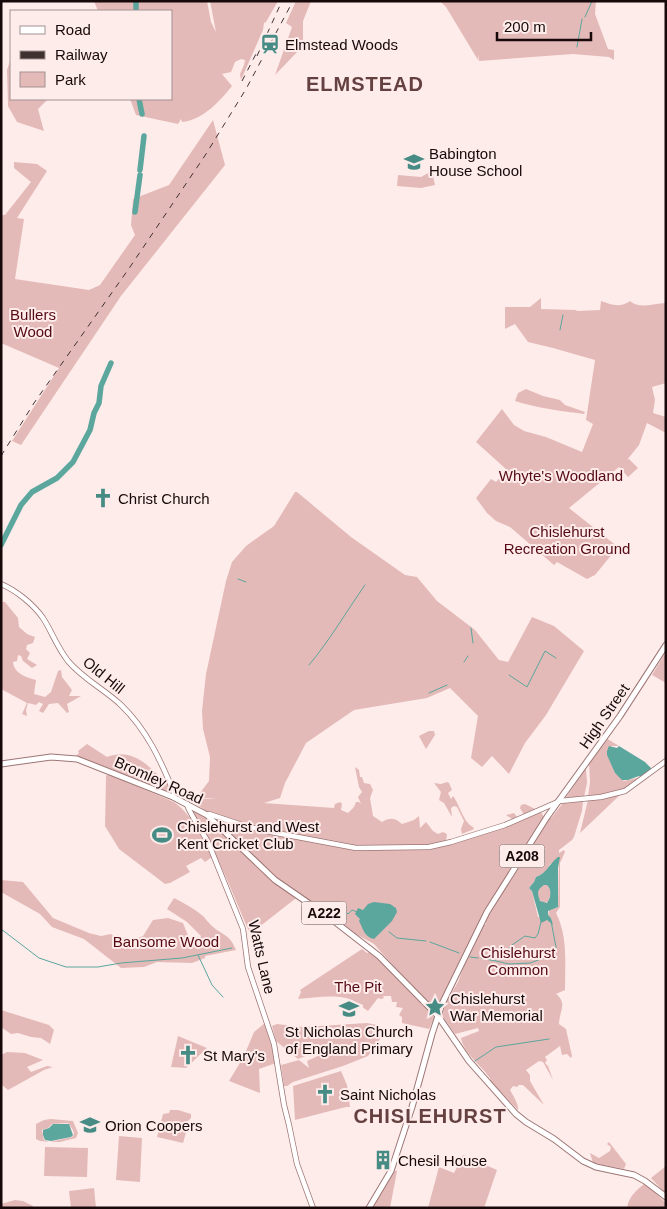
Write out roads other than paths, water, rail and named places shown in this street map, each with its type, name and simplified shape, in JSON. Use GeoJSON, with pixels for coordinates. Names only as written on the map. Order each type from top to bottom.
{"type":"FeatureCollection","features":[{"type":"Feature","properties":{"kind":"main road","name":"Old Hill"},"geometry":{"type":"LineString","coordinates":[[1,584],[21,596],[38,612],[44,620],[56,646],[67,660],[128,713],[148,738],[158,755],[174,793],[173,797]]}},
{"type":"Feature","properties":{"kind":"main road","name":"High Street"},"geometry":{"type":"LineString","coordinates":[[560,801],[629,702],[666,644]]}},
{"type":"Feature","properties":{"kind":"main road","name":"Bromley Road"},"geometry":{"type":"LineString","coordinates":[[1,764],[51,757],[66,757],[85,762],[173,797],[207,815],[275,880],[368,946],[438,1016]]}},
{"type":"Feature","properties":{"kind":"main road"},"geometry":{"type":"LineString","coordinates":[[207,815],[271,832],[356,848],[398,849],[428,847],[451,842],[521,819],[560,801],[601,797],[625,791],[666,761]]}},
{"type":"Feature","properties":{"kind":"main road","name":"A208"},"geometry":{"type":"LineString","coordinates":[[369,1208],[391,1171],[412,1107],[438,1016],[455,976],[487,912],[560,801]]}},
{"type":"Feature","properties":{"kind":"main road","name":"Watts Lane"},"geometry":{"type":"LineString","coordinates":[[187,804],[188,810],[208,842],[243,929],[248,967],[274,1044],[284,1105],[297,1164],[313,1208]]}},
{"type":"Feature","properties":{"kind":"main road","name":"A222"},"geometry":{"type":"LineString","coordinates":[[438,1016],[469,1061],[516,1114],[526,1122],[554,1139],[584,1161],[599,1168],[628,1173],[645,1181],[666,1197]]}},
{"type":"Feature","properties":{"kind":"water"},"geometry":{"type":"Polygon","coordinates":[[[609,746],[617,748],[619,746],[645,762],[652,769],[642,778],[639,776],[622,780],[615,773],[607,755],[609,746]]]}},
{"type":"Feature","properties":{"kind":"water"},"geometry":{"type":"Polygon","coordinates":[[[560,857],[558,868],[558,907],[548,911],[553,925],[547,920],[541,923],[532,891],[529,888],[536,877],[543,873],[560,857]],[[544,885],[538,893],[540,901],[547,903],[550,889],[547,885],[544,885]]]}},
{"type":"Feature","properties":{"kind":"water"},"geometry":{"type":"Polygon","coordinates":[[[374,902],[390,904],[396,908],[397,912],[392,921],[374,939],[366,934],[359,921],[360,919],[355,914],[358,908],[363,910],[368,904],[374,902]]]}},
{"type":"Feature","properties":{"kind":"water"},"geometry":{"type":"Polygon","coordinates":[[[53,1124],[69,1124],[73,1135],[51,1141],[45,1140],[43,1130],[53,1124]]]}},
{"type":"Feature","properties":{"kind":"waterway"},"geometry":{"type":"LineString","coordinates":[[136,1],[136,10]]}},
{"type":"Feature","properties":{"kind":"waterway"},"geometry":{"type":"LineString","coordinates":[[585,17],[592,1]]}},
{"type":"Feature","properties":{"kind":"waterway"},"geometry":{"type":"LineString","coordinates":[[577,47],[582,19]]}},
{"type":"Feature","properties":{"kind":"waterway"},"geometry":{"type":"LineString","coordinates":[[139,100],[142,114]]}},
{"type":"Feature","properties":{"kind":"waterway"},"geometry":{"type":"LineString","coordinates":[[140,170],[144,136]]}},
{"type":"Feature","properties":{"kind":"waterway"},"geometry":{"type":"LineString","coordinates":[[135,212],[140,175]]}},
{"type":"Feature","properties":{"kind":"waterway"},"geometry":{"type":"LineString","coordinates":[[560,330],[563,315]]}},
{"type":"Feature","properties":{"kind":"waterway"},"geometry":{"type":"LineString","coordinates":[[1,545],[21,505],[32,492],[57,478],[73,462],[90,430],[94,413],[99,403],[101,386],[111,363]]}},
{"type":"Feature","properties":{"kind":"waterway"},"geometry":{"type":"LineString","coordinates":[[238,579],[246,582]]}},
{"type":"Feature","properties":{"kind":"waterway"},"geometry":{"type":"LineString","coordinates":[[309,665],[365,585]]}},
{"type":"Feature","properties":{"kind":"waterway"},"geometry":{"type":"LineString","coordinates":[[471,628],[473,643]]}},
{"type":"Feature","properties":{"kind":"waterway"},"geometry":{"type":"LineString","coordinates":[[509,675],[527,687],[545,651],[556,658]]}},
{"type":"Feature","properties":{"kind":"waterway"},"geometry":{"type":"LineString","coordinates":[[464,662],[468,656]]}},
{"type":"Feature","properties":{"kind":"waterway"},"geometry":{"type":"LineString","coordinates":[[429,693],[447,685]]}},
{"type":"Feature","properties":{"kind":"waterway"},"geometry":{"type":"LineString","coordinates":[[336,905],[348,914],[352,910],[357,912]]}},
{"type":"Feature","properties":{"kind":"waterway"},"geometry":{"type":"LineString","coordinates":[[496,961],[509,964],[530,963],[555,953],[556,947],[551,921]]}},
{"type":"Feature","properties":{"kind":"waterway"},"geometry":{"type":"LineString","coordinates":[[481,958],[495,961],[525,936],[535,938],[541,922]]}},
{"type":"Feature","properties":{"kind":"waterway"},"geometry":{"type":"LineString","coordinates":[[1,929],[39,958],[66,967],[98,967],[121,963],[182,958],[232,948]]}},
{"type":"Feature","properties":{"kind":"waterway"},"geometry":{"type":"LineString","coordinates":[[389,932],[397,938],[426,941]]}},
{"type":"Feature","properties":{"kind":"waterway"},"geometry":{"type":"LineString","coordinates":[[430,942],[459,953]]}},
{"type":"Feature","properties":{"kind":"waterway"},"geometry":{"type":"LineString","coordinates":[[198,955],[212,985],[223,997]]}},
{"type":"Feature","properties":{"kind":"waterway"},"geometry":{"type":"LineString","coordinates":[[470,957],[478,958]]}},
{"type":"Feature","properties":{"kind":"waterway"},"geometry":{"type":"LineString","coordinates":[[475,1061],[496,1047],[549,1039]]}},
{"type":"Feature","properties":{"kind":"railway"},"geometry":{"type":"LineString","coordinates":[[257,56],[282,1]]}},
{"type":"Feature","properties":{"kind":"railway"},"geometry":{"type":"LineString","coordinates":[[1,456],[34,403],[130,267],[206,154],[246,89],[293,1]]}},
{"type":"Feature","properties":{"kind":"railway"},"geometry":{"type":"LineString","coordinates":[[242,81],[258,50]]}},
{"type":"Feature","properties":{"kind":"place","name":"Elmstead Woods"},"geometry":{"type":"Point","coordinates":[270,44]}},
{"type":"Feature","properties":{"kind":"place","name":"Babington House School"},"geometry":{"type":"Point","coordinates":[414,162]}},
{"type":"Feature","properties":{"kind":"place","name":"Christ Church"},"geometry":{"type":"Point","coordinates":[103,498]}},
{"type":"Feature","properties":{"kind":"place","name":"Chislehurst and West Kent Cricket Club"},"geometry":{"type":"Point","coordinates":[162,835]}},
{"type":"Feature","properties":{"kind":"place","name":"Chislehurst War Memorial"},"geometry":{"type":"Point","coordinates":[435,1007]}},
{"type":"Feature","properties":{"kind":"place","name":"St Nicholas Church of England Primary"},"geometry":{"type":"Point","coordinates":[349,1009]}},
{"type":"Feature","properties":{"kind":"place","name":"St Mary's"},"geometry":{"type":"Point","coordinates":[188,1055]}},
{"type":"Feature","properties":{"kind":"place","name":"Saint Nicholas"},"geometry":{"type":"Point","coordinates":[325,1094]}},
{"type":"Feature","properties":{"kind":"place","name":"Orion Coopers"},"geometry":{"type":"Point","coordinates":[90,1125]}},
{"type":"Feature","properties":{"kind":"place","name":"Chesil House"},"geometry":{"type":"Point","coordinates":[383,1160]}},
{"type":"Feature","properties":{"kind":"district","name":"ELMSTEAD"},"geometry":{"type":"Point","coordinates":[365,84]}},
{"type":"Feature","properties":{"kind":"district","name":"CHISLEHURST"},"geometry":{"type":"Point","coordinates":[430,1116]}},
{"type":"Feature","properties":{"kind":"park label","name":"Bullers Wood"},"geometry":{"type":"Point","coordinates":[33,322]}},
{"type":"Feature","properties":{"kind":"park label","name":"Whyte's Woodland"},"geometry":{"type":"Point","coordinates":[561,475]}},
{"type":"Feature","properties":{"kind":"park label","name":"Chislehurst Recreation Ground"},"geometry":{"type":"Point","coordinates":[567,540]}},
{"type":"Feature","properties":{"kind":"park label","name":"Bansome Wood"},"geometry":{"type":"Point","coordinates":[166,941]}},
{"type":"Feature","properties":{"kind":"park label","name":"Chislehurst Common"},"geometry":{"type":"Point","coordinates":[518,960]}},
{"type":"Feature","properties":{"kind":"park label","name":"The Pit"},"geometry":{"type":"Point","coordinates":[358,986]}}]}
